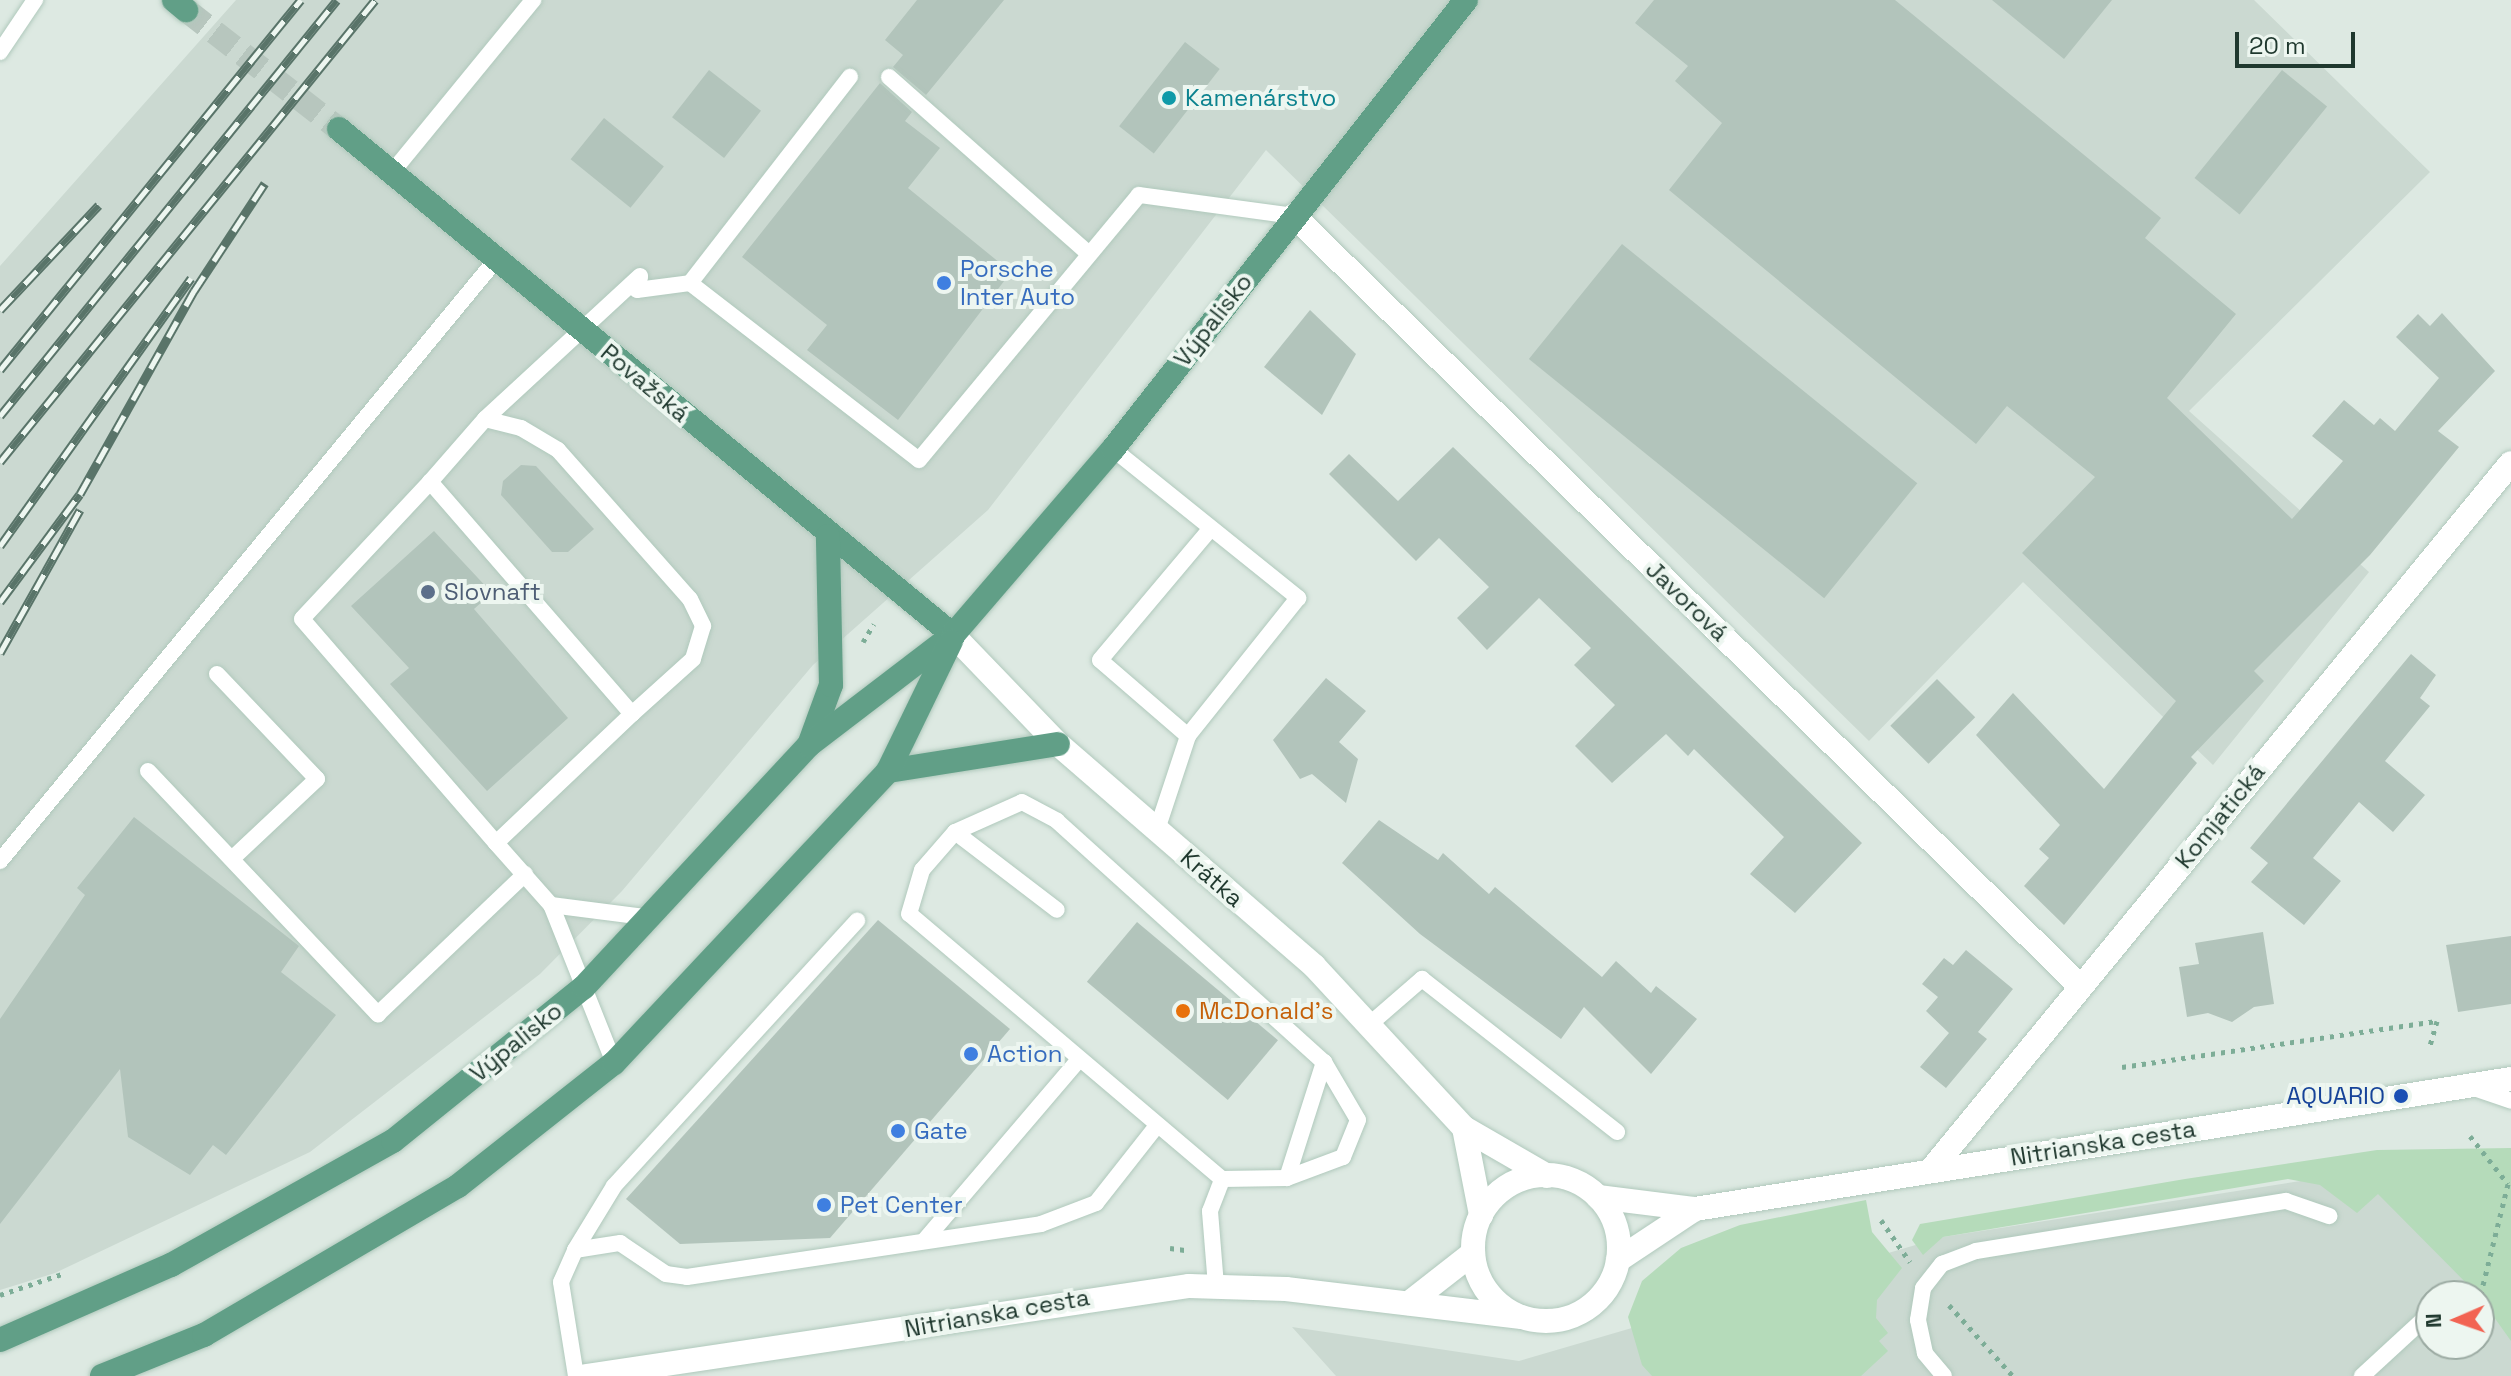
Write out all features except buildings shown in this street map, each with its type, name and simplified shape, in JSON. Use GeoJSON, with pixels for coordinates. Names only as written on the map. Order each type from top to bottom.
{"type":"FeatureCollection","features":[{"type":"Feature","properties":{"kind":"main road","name":"Výpalisko"},"geometry":{"type":"LineString","coordinates":[[0,1340],[171,1265],[393,1141],[584,987],[652,918],[809,745],[953,635],[1113,449],[1466,0]]}},
{"type":"Feature","properties":{"kind":"main road","name":"Považská"},"geometry":{"type":"LineString","coordinates":[[339,129],[394,170],[495,261],[953,635]]}},
{"type":"Feature","properties":{"kind":"main road"},"geometry":{"type":"LineString","coordinates":[[809,745],[831,685],[828,536]]}},
{"type":"Feature","properties":{"kind":"main road","name":"Výpalisko"},"geometry":{"type":"LineString","coordinates":[[102,1376],[204,1335],[458,1186],[614,1063],[888,771],[953,635]]}},
{"type":"Feature","properties":{"kind":"main road"},"geometry":{"type":"LineString","coordinates":[[888,771],[1058,744]]}},
{"type":"Feature","properties":{"kind":"street","name":"Javorová"},"geometry":{"type":"LineString","coordinates":[[1294,216],[2080,986]]}},
{"type":"Feature","properties":{"kind":"street","name":"Komjatická"},"geometry":{"type":"LineString","coordinates":[[1931,1170],[2511,463]]}},
{"type":"Feature","properties":{"kind":"street","name":"Krátka"},"geometry":{"type":"LineString","coordinates":[[953,635],[1058,744],[1370,1024],[1464,1128],[1547,1176]]}},
{"type":"Feature","properties":{"kind":"street","name":"Nitrianska cesta"},"geometry":{"type":"LineString","coordinates":[[1598,1197],[1695,1209],[2511,1079]]}},
{"type":"Feature","properties":{"kind":"street"},"geometry":{"type":"LineString","coordinates":[[1464,1128],[1481,1215],[1473,1253],[1486,1290],[1521,1317],[1551,1321],[1578,1313],[1601,1295],[1618,1260],[1613,1221],[1598,1197],[1547,1176],[1508,1186],[1481,1215]]}},
{"type":"Feature","properties":{"kind":"street","name":"Nitrianska cesta"},"geometry":{"type":"LineString","coordinates":[[1618,1260],[1695,1209]]}},
{"type":"Feature","properties":{"kind":"street"},"geometry":{"type":"LineString","coordinates":[[1409,1303],[1473,1253]]}},
{"type":"Feature","properties":{"kind":"street","name":"Nitrianska cesta"},"geometry":{"type":"LineString","coordinates":[[586,1376],[1044,1303],[1216,1286],[1409,1303],[1521,1317]]}},
{"type":"Feature","properties":{"kind":"lane"},"geometry":{"type":"LineString","coordinates":[[0,52],[35,0]]}},
{"type":"Feature","properties":{"kind":"lane"},"geometry":{"type":"LineString","coordinates":[[394,170],[533,0]]}},
{"type":"Feature","properties":{"kind":"lane"},"geometry":{"type":"LineString","coordinates":[[614,1063],[551,905],[302,619],[485,419],[640,276],[637,290],[690,283],[850,77]]}},
{"type":"Feature","properties":{"kind":"lane"},"geometry":{"type":"LineString","coordinates":[[889,77],[1092,246]]}},
{"type":"Feature","properties":{"kind":"lane"},"geometry":{"type":"LineString","coordinates":[[690,283],[919,460],[1092,246],[1139,195],[1294,216]]}},
{"type":"Feature","properties":{"kind":"lane"},"geometry":{"type":"LineString","coordinates":[[0,861],[495,261]]}},
{"type":"Feature","properties":{"kind":"lane"},"geometry":{"type":"LineString","coordinates":[[485,419],[521,428],[558,450],[690,599],[703,626],[693,659],[496,843]]}},
{"type":"Feature","properties":{"kind":"lane"},"geometry":{"type":"LineString","coordinates":[[1113,449],[1298,598],[1188,736],[1157,830]]}},
{"type":"Feature","properties":{"kind":"lane"},"geometry":{"type":"LineString","coordinates":[[430,482],[632,714]]}},
{"type":"Feature","properties":{"kind":"lane"},"geometry":{"type":"LineString","coordinates":[[1188,736],[1100,660],[1211,528]]}},
{"type":"Feature","properties":{"kind":"lane"},"geometry":{"type":"LineString","coordinates":[[217,674],[317,779],[233,858]]}},
{"type":"Feature","properties":{"kind":"lane"},"geometry":{"type":"LineString","coordinates":[[148,771],[378,1014],[525,874]]}},
{"type":"Feature","properties":{"kind":"lane"},"geometry":{"type":"LineString","coordinates":[[1007,803],[1040,807],[1324,1062],[1358,1120],[1354,1142],[1343,1157],[1287,1178],[1222,1179],[1155,1128],[909,914],[922,870],[955,832],[1007,803]]}},
{"type":"Feature","properties":{"kind":"lane"},"geometry":{"type":"LineString","coordinates":[[955,832],[1057,910]]}},
{"type":"Feature","properties":{"kind":"lane"},"geometry":{"type":"LineString","coordinates":[[551,905],[652,918]]}},
{"type":"Feature","properties":{"kind":"lane"},"geometry":{"type":"LineString","coordinates":[[576,1376],[561,1282],[575,1250],[614,1186],[857,921]]}},
{"type":"Feature","properties":{"kind":"lane"},"geometry":{"type":"LineString","coordinates":[[1370,1024],[1422,979],[1617,1132]]}},
{"type":"Feature","properties":{"kind":"lane"},"geometry":{"type":"LineString","coordinates":[[924,1241],[1078,1061]]}},
{"type":"Feature","properties":{"kind":"lane"},"geometry":{"type":"LineString","coordinates":[[1287,1178],[1324,1062]]}},
{"type":"Feature","properties":{"kind":"lane"},"geometry":{"type":"LineString","coordinates":[[2469,1086],[2511,1101]]}},
{"type":"Feature","properties":{"kind":"lane"},"geometry":{"type":"LineString","coordinates":[[575,1250],[620,1243],[666,1274],[687,1277],[1070,1217],[1096,1203],[1155,1128]]}},
{"type":"Feature","properties":{"kind":"lane"},"geometry":{"type":"LineString","coordinates":[[1216,1286],[1210,1211],[1222,1179]]}},
{"type":"Feature","properties":{"kind":"lane"},"geometry":{"type":"LineString","coordinates":[[1944,1376],[1925,1353],[1918,1320],[1923,1288],[1942,1264],[1976,1251],[2286,1201],[2329,1216]]}},
{"type":"Feature","properties":{"kind":"lane"},"geometry":{"type":"LineString","coordinates":[[2362,1376],[2415,1327]]}},
{"type":"Feature","properties":{"kind":"path"},"geometry":{"type":"LineString","coordinates":[[862,643],[874,624]]}},
{"type":"Feature","properties":{"kind":"path"},"geometry":{"type":"LineString","coordinates":[[2122,1067],[2437,1021],[2429,1049]]}},
{"type":"Feature","properties":{"kind":"path"},"geometry":{"type":"LineString","coordinates":[[2470,1136],[2510,1184],[2485,1280]]}},
{"type":"Feature","properties":{"kind":"path"},"geometry":{"type":"LineString","coordinates":[[1881,1220],[1914,1266]]}},
{"type":"Feature","properties":{"kind":"path"},"geometry":{"type":"LineString","coordinates":[[0,1295],[66,1272]]}},
{"type":"Feature","properties":{"kind":"path"},"geometry":{"type":"LineString","coordinates":[[1946,1302],[2013,1376]]}},
{"type":"Feature","properties":{"kind":"shaded area"},"geometry":{"type":"Polygon","coordinates":[[[236,0],[2254,0],[2430,172],[2189,411],[2369,572],[2213,765],[2023,582],[1869,741],[1266,150],[988,510],[813,665],[622,891],[540,974],[310,1152],[55,1273],[0,1290],[0,266],[236,0]]]}},
{"type":"Feature","properties":{"kind":"shaded area"},"geometry":{"type":"Polygon","coordinates":[[[2511,1148],[2511,1376],[1336,1376],[1292,1327],[1519,1361],[1943,1237],[2511,1148]]]}},
{"type":"Feature","properties":{"kind":"green space"},"geometry":{"type":"Polygon","coordinates":[[[2511,1148],[2511,1341],[2495,1318],[2495,1280],[2463,1280],[2378,1194],[2357,1213],[2320,1185],[2288,1179],[1943,1237],[1923,1255],[1912,1240],[1920,1224],[2377,1150],[2511,1148]]]}},
{"type":"Feature","properties":{"kind":"green space"},"geometry":{"type":"Polygon","coordinates":[[[1866,1200],[1872,1232],[1902,1268],[1877,1300],[1876,1318],[1888,1333],[1879,1341],[1888,1351],[1861,1376],[1652,1376],[1642,1365],[1628,1317],[1642,1281],[1681,1248],[1740,1225],[1866,1200]]]}},
{"type":"Feature","properties":{"kind":"tunnel"},"geometry":{"type":"LineString","coordinates":[[186,10],[339,129]]}},
{"type":"Feature","properties":{"kind":"railway"},"geometry":{"type":"LineString","coordinates":[[0,370],[301,0]]}},
{"type":"Feature","properties":{"kind":"railway"},"geometry":{"type":"LineString","coordinates":[[0,416],[337,0]]}},
{"type":"Feature","properties":{"kind":"railway"},"geometry":{"type":"LineString","coordinates":[[0,462],[375,0]]}},
{"type":"Feature","properties":{"kind":"railway"},"geometry":{"type":"LineString","coordinates":[[0,602],[80,494],[194,291],[265,183]]}},
{"type":"Feature","properties":{"kind":"railway"},"geometry":{"type":"LineString","coordinates":[[0,310],[99,205]]}},
{"type":"Feature","properties":{"kind":"railway"},"geometry":{"type":"LineString","coordinates":[[0,546],[191,278]]}},
{"type":"Feature","properties":{"kind":"railway"},"geometry":{"type":"LineString","coordinates":[[0,653],[80,510]]}},
{"type":"Feature","properties":{"kind":"place","name":"Kamenárstvo"},"geometry":{"type":"Point","coordinates":[1169,98]}},
{"type":"Feature","properties":{"kind":"place","name":"Porsche Inter Auto"},"geometry":{"type":"Point","coordinates":[944,283]}},
{"type":"Feature","properties":{"kind":"place","name":"Slovnaft"},"geometry":{"type":"Point","coordinates":[428,592]}},
{"type":"Feature","properties":{"kind":"place","name":"McDonald's"},"geometry":{"type":"Point","coordinates":[1183,1011]}},
{"type":"Feature","properties":{"kind":"place","name":"Action"},"geometry":{"type":"Point","coordinates":[971,1054]}},
{"type":"Feature","properties":{"kind":"place","name":"AQUARIO"},"geometry":{"type":"Point","coordinates":[2401,1096]}},
{"type":"Feature","properties":{"kind":"place","name":"Gate"},"geometry":{"type":"Point","coordinates":[898,1131]}},
{"type":"Feature","properties":{"kind":"place","name":"Pet Center"},"geometry":{"type":"Point","coordinates":[824,1205]}}]}
